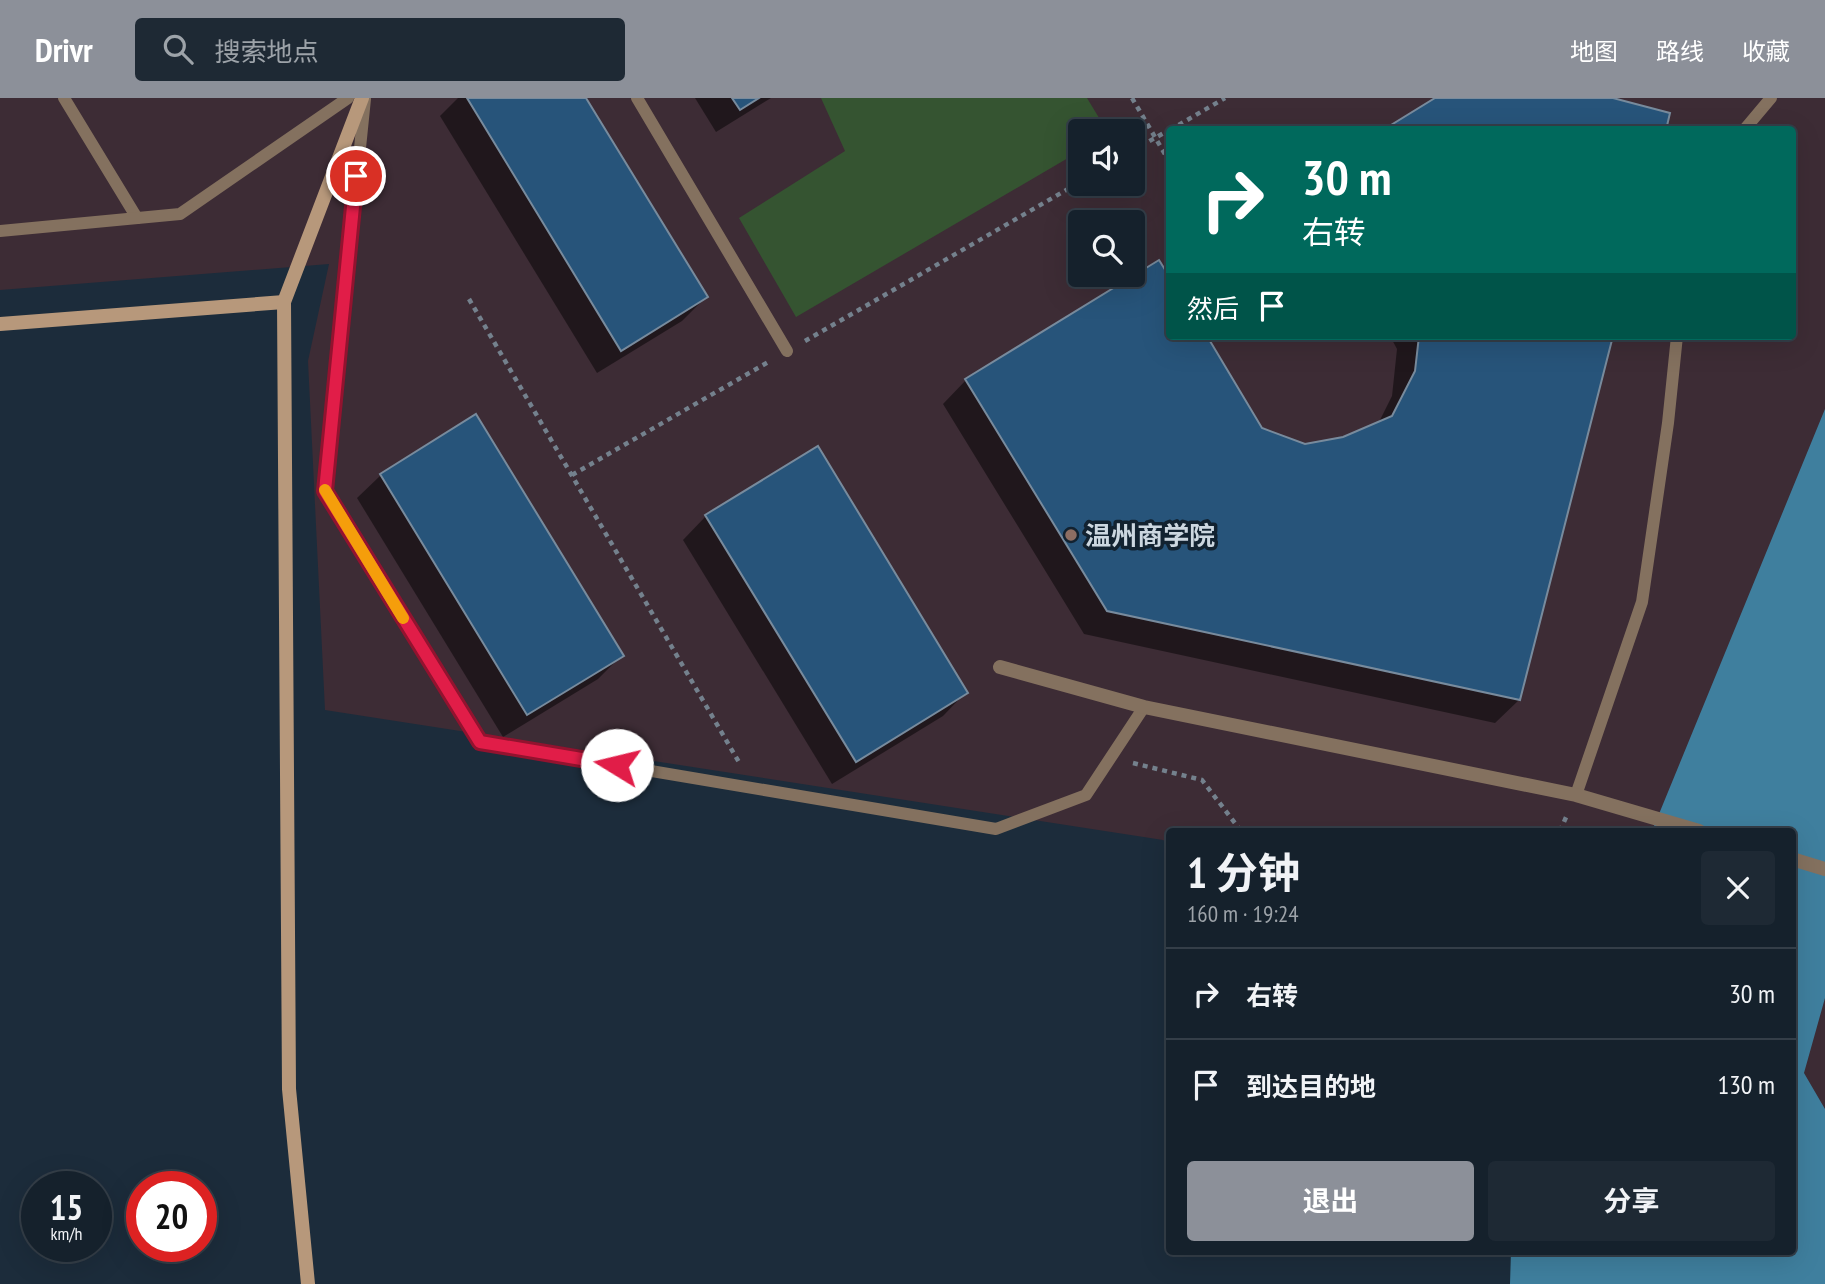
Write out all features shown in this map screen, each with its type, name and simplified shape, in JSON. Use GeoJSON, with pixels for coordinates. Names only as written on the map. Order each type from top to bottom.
{"type":"FeatureCollection","features":[{"type":"Feature","properties":{"kind":"street"},"geometry":{"type":"LineString","coordinates":[[308,1284],[289,1089],[284,302],[363,98]]}},
{"type":"Feature","properties":{"kind":"street"},"geometry":{"type":"LineString","coordinates":[[0,324],[284,302]]}},
{"type":"Feature","properties":{"kind":"street"},"geometry":{"type":"LineString","coordinates":[[1000,667],[1144,708],[1576,795],[1689,828]]}},
{"type":"Feature","properties":{"kind":"street"},"geometry":{"type":"LineString","coordinates":[[1796,860],[1825,869]]}},
{"type":"Feature","properties":{"kind":"lane"},"geometry":{"type":"LineString","coordinates":[[64,98],[136,218]]}},
{"type":"Feature","properties":{"kind":"lane"},"geometry":{"type":"LineString","coordinates":[[0,231],[180,214],[348,98]]}},
{"type":"Feature","properties":{"kind":"lane"},"geometry":{"type":"LineString","coordinates":[[363,98],[325,491],[480,742],[996,829],[1086,795],[1144,708]]}},
{"type":"Feature","properties":{"kind":"lane"},"geometry":{"type":"LineString","coordinates":[[637,98],[787,351]]}},
{"type":"Feature","properties":{"kind":"lane"},"geometry":{"type":"LineString","coordinates":[[1747,126],[1771,98]]}},
{"type":"Feature","properties":{"kind":"lane"},"geometry":{"type":"LineString","coordinates":[[1576,795],[1642,602],[1678,340]]}},
{"type":"Feature","properties":{"kind":"path"},"geometry":{"type":"LineString","coordinates":[[1132,98],[1166,156]]}},
{"type":"Feature","properties":{"kind":"path"},"geometry":{"type":"LineString","coordinates":[[1176,126],[1224,98]]}},
{"type":"Feature","properties":{"kind":"path"},"geometry":{"type":"LineString","coordinates":[[1145,144],[1166,132]]}},
{"type":"Feature","properties":{"kind":"path"},"geometry":{"type":"LineString","coordinates":[[572,475],[1068,189]]}},
{"type":"Feature","properties":{"kind":"path"},"geometry":{"type":"LineString","coordinates":[[469,299],[755,789]]}},
{"type":"Feature","properties":{"kind":"path"},"geometry":{"type":"LineString","coordinates":[[1111,757],[1202,780],[1239,828]]}},
{"type":"Feature","properties":{"kind":"shaded area","name":"温州商学院"},"geometry":{"type":"Polygon","coordinates":[[[0,98],[1825,98],[1825,1199],[1796,1188],[1796,828],[1166,828],[1166,842],[325,710],[308,361],[329,264],[0,290],[0,98]]]}},
{"type":"Feature","properties":{"kind":"green space"},"geometry":{"type":"Polygon","coordinates":[[[821,98],[1087,98],[1100,119],[1068,119],[1068,158],[796,317],[739,218],[845,151],[821,98]]]}},
{"type":"Feature","properties":{"kind":"water"},"geometry":{"type":"Polygon","coordinates":[[[1825,409],[1825,998],[1804,1073],[1825,1109],[1825,1284],[1510,1284],[1511,1255],[1796,1255],[1796,828],[1653,828],[1825,409]]]}},
{"type":"Feature","properties":{"kind":"building"},"geometry":{"type":"Polygon","coordinates":[[[467,98],[586,98],[708,297],[621,351],[467,98]]]}},
{"type":"Feature","properties":{"kind":"building"},"geometry":{"type":"Polygon","coordinates":[[[732,98],[759,98],[740,110],[732,98]]]}},
{"type":"Feature","properties":{"kind":"building"},"geometry":{"type":"Polygon","coordinates":[[[1435,98],[1613,98],[1670,113],[1667,126],[1390,126],[1435,98]]]}},
{"type":"Feature","properties":{"kind":"building"},"geometry":{"type":"Polygon","coordinates":[[[1159,260],[1166,271],[1166,340],[1209,340],[1262,428],[1305,444],[1343,437],[1392,416],[1415,371],[1419,340],[1612,340],[1520,700],[1107,611],[965,379],[1115,287],[1145,287],[1145,269],[1159,260]]]}},
{"type":"Feature","properties":{"kind":"building"},"geometry":{"type":"Polygon","coordinates":[[[476,414],[624,656],[527,715],[380,474],[476,414]]]}},
{"type":"Feature","properties":{"kind":"building"},"geometry":{"type":"Polygon","coordinates":[[[818,446],[968,693],[856,762],[705,515],[818,446]]]}},
{"type":"Feature","properties":{"kind":"slow traffic"},"geometry":{"type":"LineString","coordinates":[[325,490],[403,618]]}},
{"type":"Feature","properties":{"kind":"place","name":"温州商学院"},"geometry":{"type":"Point","coordinates":[1071,535]}},
{"type":"Feature","properties":{"kind":"route"},"geometry":{"type":"LineString","coordinates":[[356,176],[325,491],[480,742],[617,765]]}}]}
